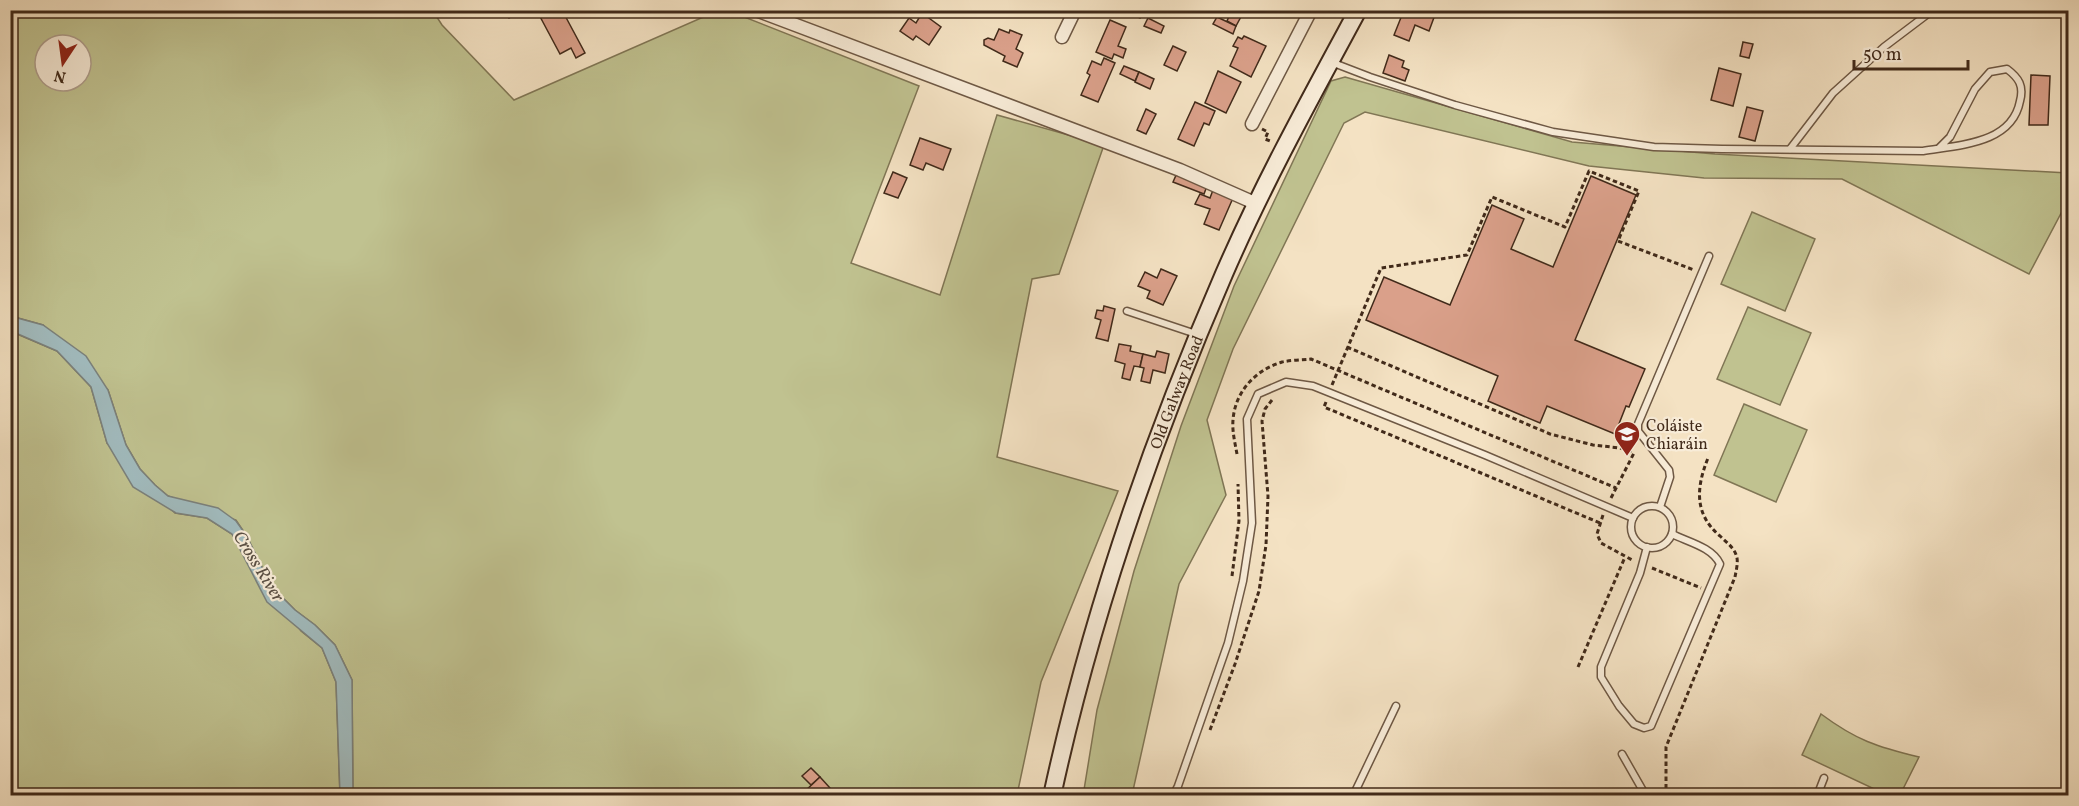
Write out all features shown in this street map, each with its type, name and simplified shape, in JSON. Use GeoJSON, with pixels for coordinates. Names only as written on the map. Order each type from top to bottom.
{"type":"FeatureCollection","features":[{"type":"Feature","properties":{"kind":"main road","name":"Old Galway Road"},"geometry":{"type":"LineString","coordinates":[[1052,795],[1079,679],[1116,557],[1167,413],[1225,273],[1257,204],[1358,10]]}},
{"type":"Feature","properties":{"kind":"street"},"geometry":{"type":"LineString","coordinates":[[756,10],[1180,170],[1257,204]]}},
{"type":"Feature","properties":{"kind":"street"},"geometry":{"type":"LineString","coordinates":[[1062,37],[1075,10]]}},
{"type":"Feature","properties":{"kind":"street"},"geometry":{"type":"LineString","coordinates":[[1252,124],[1311,10]]}},
{"type":"Feature","properties":{"kind":"lane"},"geometry":{"type":"LineString","coordinates":[[1790,150],[1833,93],[1884,47],[1933,10]]}},
{"type":"Feature","properties":{"kind":"lane"},"geometry":{"type":"LineString","coordinates":[[1331,62],[1455,105],[1552,132],[1654,147],[1923,151],[1939,148],[1996,135],[2008,127],[2018,113],[2022,94],[2018,78],[2007,69],[1990,72],[1975,89],[1950,137],[1939,148]]}},
{"type":"Feature","properties":{"kind":"lane"},"geometry":{"type":"LineString","coordinates":[[1660,507],[1670,477],[1669,470],[1638,431],[1638,424],[1709,256]]}},
{"type":"Feature","properties":{"kind":"lane"},"geometry":{"type":"LineString","coordinates":[[1127,311],[1199,335]]}},
{"type":"Feature","properties":{"kind":"lane"},"geometry":{"type":"LineString","coordinates":[[1173,795],[1228,643],[1243,581],[1252,522],[1247,419],[1258,394],[1286,382],[1313,386],[1633,518]]}},
{"type":"Feature","properties":{"kind":"lane"},"geometry":{"type":"LineString","coordinates":[[1660,507],[1666,510],[1672,521],[1672,534],[1663,545],[1647,547],[1638,543],[1634,538],[1631,525],[1633,518],[1641,508],[1660,507]]}},
{"type":"Feature","properties":{"kind":"lane"},"geometry":{"type":"LineString","coordinates":[[1647,547],[1643,564],[1601,667],[1601,677],[1619,706],[1634,724],[1644,728],[1651,726],[1720,564],[1716,556],[1672,534]]}},
{"type":"Feature","properties":{"kind":"lane"},"geometry":{"type":"LineString","coordinates":[[1353,795],[1396,706]]}},
{"type":"Feature","properties":{"kind":"lane"},"geometry":{"type":"LineString","coordinates":[[1622,754],[1646,795]]}},
{"type":"Feature","properties":{"kind":"lane"},"geometry":{"type":"LineString","coordinates":[[1817,795],[1824,778]]}},
{"type":"Feature","properties":{"kind":"path"},"geometry":{"type":"LineString","coordinates":[[1252,124],[1268,132],[1265,138],[1285,149]]}},
{"type":"Feature","properties":{"kind":"path"},"geometry":{"type":"LineString","coordinates":[[1600,523],[1324,407],[1337,369],[1381,268],[1467,255],[1492,197],[1565,227],[1589,171],[1639,191],[1618,241],[1702,273]]}},
{"type":"Feature","properties":{"kind":"path"},"geometry":{"type":"LineString","coordinates":[[1347,347],[1550,434],[1634,452]]}},
{"type":"Feature","properties":{"kind":"path"},"geometry":{"type":"LineString","coordinates":[[1238,463],[1233,421],[1236,402],[1246,384],[1260,372],[1282,363],[1311,359],[1616,488]]}},
{"type":"Feature","properties":{"kind":"path"},"geometry":{"type":"LineString","coordinates":[[1645,440],[1634,452],[1606,507],[1597,534],[1601,543],[1621,552],[1625,557],[1727,600]]}},
{"type":"Feature","properties":{"kind":"path"},"geometry":{"type":"LineString","coordinates":[[1230,585],[1239,522],[1238,475]]}},
{"type":"Feature","properties":{"kind":"path"},"geometry":{"type":"LineString","coordinates":[[1578,667],[1625,557]]}},
{"type":"Feature","properties":{"kind":"green space"},"geometry":{"type":"Polygon","coordinates":[[[10,11],[433,11],[442,25],[514,100],[717,11],[729,11],[919,86],[851,263],[940,295],[997,115],[1104,145],[1059,274],[1032,279],[997,457],[1118,491],[1041,682],[1017,795],[353,795],[352,680],[335,645],[272,587],[236,520],[168,496],[140,469],[126,445],[108,390],[43,325],[11,316],[10,11]]]}},
{"type":"Feature","properties":{"kind":"green space"},"geometry":{"type":"Polygon","coordinates":[[[1345,77],[1572,142],[1715,154],[2068,173],[2068,200],[2029,274],[1842,179],[1704,178],[1589,166],[1365,112],[1344,123],[1233,349],[1207,420],[1226,495],[1179,584],[1132,795],[1083,796],[1097,710],[1134,571],[1181,426],[1234,286],[1331,81],[1345,77]]]}},
{"type":"Feature","properties":{"kind":"green space"},"geometry":{"type":"Polygon","coordinates":[[[1752,212],[1815,239],[1785,311],[1721,284],[1752,212]]]}},
{"type":"Feature","properties":{"kind":"green space"},"geometry":{"type":"Polygon","coordinates":[[[1748,307],[1811,333],[1780,405],[1717,379],[1748,307]]]}},
{"type":"Feature","properties":{"kind":"green space"},"geometry":{"type":"Polygon","coordinates":[[[10,331],[57,351],[91,387],[107,443],[175,513],[207,518],[232,534],[301,631],[322,648],[336,682],[340,795],[11,795],[10,331]]]}},
{"type":"Feature","properties":{"kind":"green space"},"geometry":{"type":"Polygon","coordinates":[[[1744,404],[1807,430],[1776,502],[1714,475],[1744,404]]]}},
{"type":"Feature","properties":{"kind":"green space"},"geometry":{"type":"Polygon","coordinates":[[[1821,714],[1867,742],[1919,757],[1900,795],[1887,795],[1802,755],[1821,714]]]}},
{"type":"Feature","properties":{"kind":"water","name":"Cross River"},"geometry":{"type":"Polygon","coordinates":[[[10,316],[43,325],[86,356],[108,390],[126,445],[140,469],[168,496],[218,508],[236,521],[246,535],[272,587],[335,645],[352,680],[353,795],[340,795],[336,682],[322,648],[267,602],[232,534],[207,518],[176,513],[133,487],[107,443],[91,387],[57,351],[11,331],[10,316]]]}},
{"type":"Feature","properties":{"kind":"building"},"geometry":{"type":"Polygon","coordinates":[[[505,10],[523,10],[509,18],[505,10]]]}},
{"type":"Feature","properties":{"kind":"building"},"geometry":{"type":"Polygon","coordinates":[[[562,10],[585,53],[576,58],[571,48],[560,54],[537,11],[562,10]]]}},
{"type":"Feature","properties":{"kind":"building"},"geometry":{"type":"Polygon","coordinates":[[[1123,10],[1143,10],[1140,18],[1123,10]]]}},
{"type":"Feature","properties":{"kind":"building"},"geometry":{"type":"Polygon","coordinates":[[[1232,10],[1243,13],[1236,26],[1227,21],[1232,10]]]}},
{"type":"Feature","properties":{"kind":"building"},"geometry":{"type":"Polygon","coordinates":[[[1404,10],[1433,10],[1436,12],[1429,31],[1415,25],[1409,41],[1394,35],[1404,10]]]}},
{"type":"Feature","properties":{"kind":"building"},"geometry":{"type":"Polygon","coordinates":[[[922,13],[941,27],[929,45],[916,36],[913,40],[900,31],[909,18],[916,23],[922,13]]]}},
{"type":"Feature","properties":{"kind":"building"},"geometry":{"type":"Polygon","coordinates":[[[1217,17],[1236,26],[1233,34],[1213,24],[1217,17]]]}},
{"type":"Feature","properties":{"kind":"building"},"geometry":{"type":"Polygon","coordinates":[[[1148,18],[1164,26],[1161,33],[1144,26],[1148,18]]]}},
{"type":"Feature","properties":{"kind":"building"},"geometry":{"type":"Polygon","coordinates":[[[1110,20],[1126,27],[1118,46],[1126,49],[1123,58],[1114,54],[1112,59],[1096,52],[1110,20]]]}},
{"type":"Feature","properties":{"kind":"building"},"geometry":{"type":"Polygon","coordinates":[[[999,29],[1009,33],[1010,30],[1022,35],[1016,49],[1023,53],[1017,67],[1003,61],[1005,56],[984,45],[984,40],[988,38],[994,40],[999,29]]]}},
{"type":"Feature","properties":{"kind":"building"},"geometry":{"type":"Polygon","coordinates":[[[1244,36],[1266,46],[1251,77],[1230,66],[1238,48],[1233,46],[1238,37],[1242,39],[1244,36]]]}},
{"type":"Feature","properties":{"kind":"building"},"geometry":{"type":"Polygon","coordinates":[[[1743,42],[1753,44],[1749,58],[1740,56],[1743,42]]]}},
{"type":"Feature","properties":{"kind":"building"},"geometry":{"type":"Polygon","coordinates":[[[1173,46],[1186,52],[1177,71],[1164,65],[1173,46]]]}},
{"type":"Feature","properties":{"kind":"building"},"geometry":{"type":"Polygon","coordinates":[[[1389,55],[1404,61],[1402,67],[1409,70],[1405,81],[1383,73],[1389,55]]]}},
{"type":"Feature","properties":{"kind":"building"},"geometry":{"type":"Polygon","coordinates":[[[1104,58],[1115,63],[1098,102],[1081,95],[1090,75],[1087,73],[1092,61],[1101,65],[1104,58]]]}},
{"type":"Feature","properties":{"kind":"building"},"geometry":{"type":"Polygon","coordinates":[[[1124,66],[1139,72],[1135,81],[1120,74],[1124,66]]]}},
{"type":"Feature","properties":{"kind":"building"},"geometry":{"type":"Polygon","coordinates":[[[1719,68],[1741,74],[1733,106],[1711,100],[1719,68]]]}},
{"type":"Feature","properties":{"kind":"building"},"geometry":{"type":"Polygon","coordinates":[[[1218,71],[1241,82],[1226,113],[1205,103],[1218,71]]]}},
{"type":"Feature","properties":{"kind":"building"},"geometry":{"type":"Polygon","coordinates":[[[1139,72],[1154,79],[1150,89],[1135,82],[1139,72]]]}},
{"type":"Feature","properties":{"kind":"building"},"geometry":{"type":"Polygon","coordinates":[[[2031,75],[2050,76],[2048,125],[2029,125],[2031,75]]]}},
{"type":"Feature","properties":{"kind":"building"},"geometry":{"type":"Polygon","coordinates":[[[1195,102],[1215,111],[1209,125],[1204,123],[1194,146],[1178,139],[1195,102]]]}},
{"type":"Feature","properties":{"kind":"building"},"geometry":{"type":"Polygon","coordinates":[[[1747,107],[1763,111],[1755,141],[1739,137],[1747,107]]]}},
{"type":"Feature","properties":{"kind":"building"},"geometry":{"type":"Polygon","coordinates":[[[1146,109],[1156,114],[1146,134],[1137,130],[1146,109]]]}},
{"type":"Feature","properties":{"kind":"building"},"geometry":{"type":"Polygon","coordinates":[[[920,138],[951,149],[943,170],[926,163],[923,170],[910,165],[920,138]]]}},
{"type":"Feature","properties":{"kind":"building"},"geometry":{"type":"Polygon","coordinates":[[[893,172],[907,178],[898,198],[884,193],[893,172]]]}},
{"type":"Feature","properties":{"kind":"building"},"geometry":{"type":"Polygon","coordinates":[[[1177,173],[1207,186],[1204,194],[1173,182],[1177,173]]]}},
{"type":"Feature","properties":{"kind":"building"},"geometry":{"type":"Polygon","coordinates":[[[1591,176],[1636,195],[1575,340],[1645,369],[1615,434],[1547,406],[1540,423],[1488,401],[1498,376],[1366,320],[1384,277],[1450,305],[1492,205],[1524,219],[1511,249],[1553,267],[1591,176]]]}},
{"type":"Feature","properties":{"kind":"building"},"geometry":{"type":"Polygon","coordinates":[[[1213,190],[1233,198],[1219,230],[1204,224],[1210,209],[1195,204],[1200,194],[1210,198],[1213,190]]]}},
{"type":"Feature","properties":{"kind":"building"},"geometry":{"type":"Polygon","coordinates":[[[1161,269],[1177,276],[1163,305],[1147,298],[1150,291],[1138,286],[1145,272],[1157,278],[1161,269]]]}},
{"type":"Feature","properties":{"kind":"building"},"geometry":{"type":"Polygon","coordinates":[[[1104,306],[1115,309],[1108,341],[1096,338],[1101,320],[1095,318],[1097,310],[1103,311],[1104,306]]]}},
{"type":"Feature","properties":{"kind":"building"},"geometry":{"type":"Polygon","coordinates":[[[1119,344],[1131,346],[1130,351],[1143,354],[1140,367],[1134,366],[1130,380],[1122,378],[1125,364],[1115,361],[1119,344]]]}},
{"type":"Feature","properties":{"kind":"building"},"geometry":{"type":"Polygon","coordinates":[[[1157,351],[1169,354],[1165,373],[1153,370],[1150,383],[1141,381],[1144,368],[1140,367],[1143,354],[1155,357],[1157,351]]]}},
{"type":"Feature","properties":{"kind":"building"},"geometry":{"type":"Polygon","coordinates":[[[811,768],[820,777],[811,785],[802,776],[811,768]]]}},
{"type":"Feature","properties":{"kind":"building"},"geometry":{"type":"Polygon","coordinates":[[[820,777],[830,788],[823,796],[803,796],[802,794],[820,777]]]}},
{"type":"Feature","properties":{"kind":"place","name":"Coláiste Chiaráin"},"geometry":{"type":"Point","coordinates":[1627,457]}}]}
